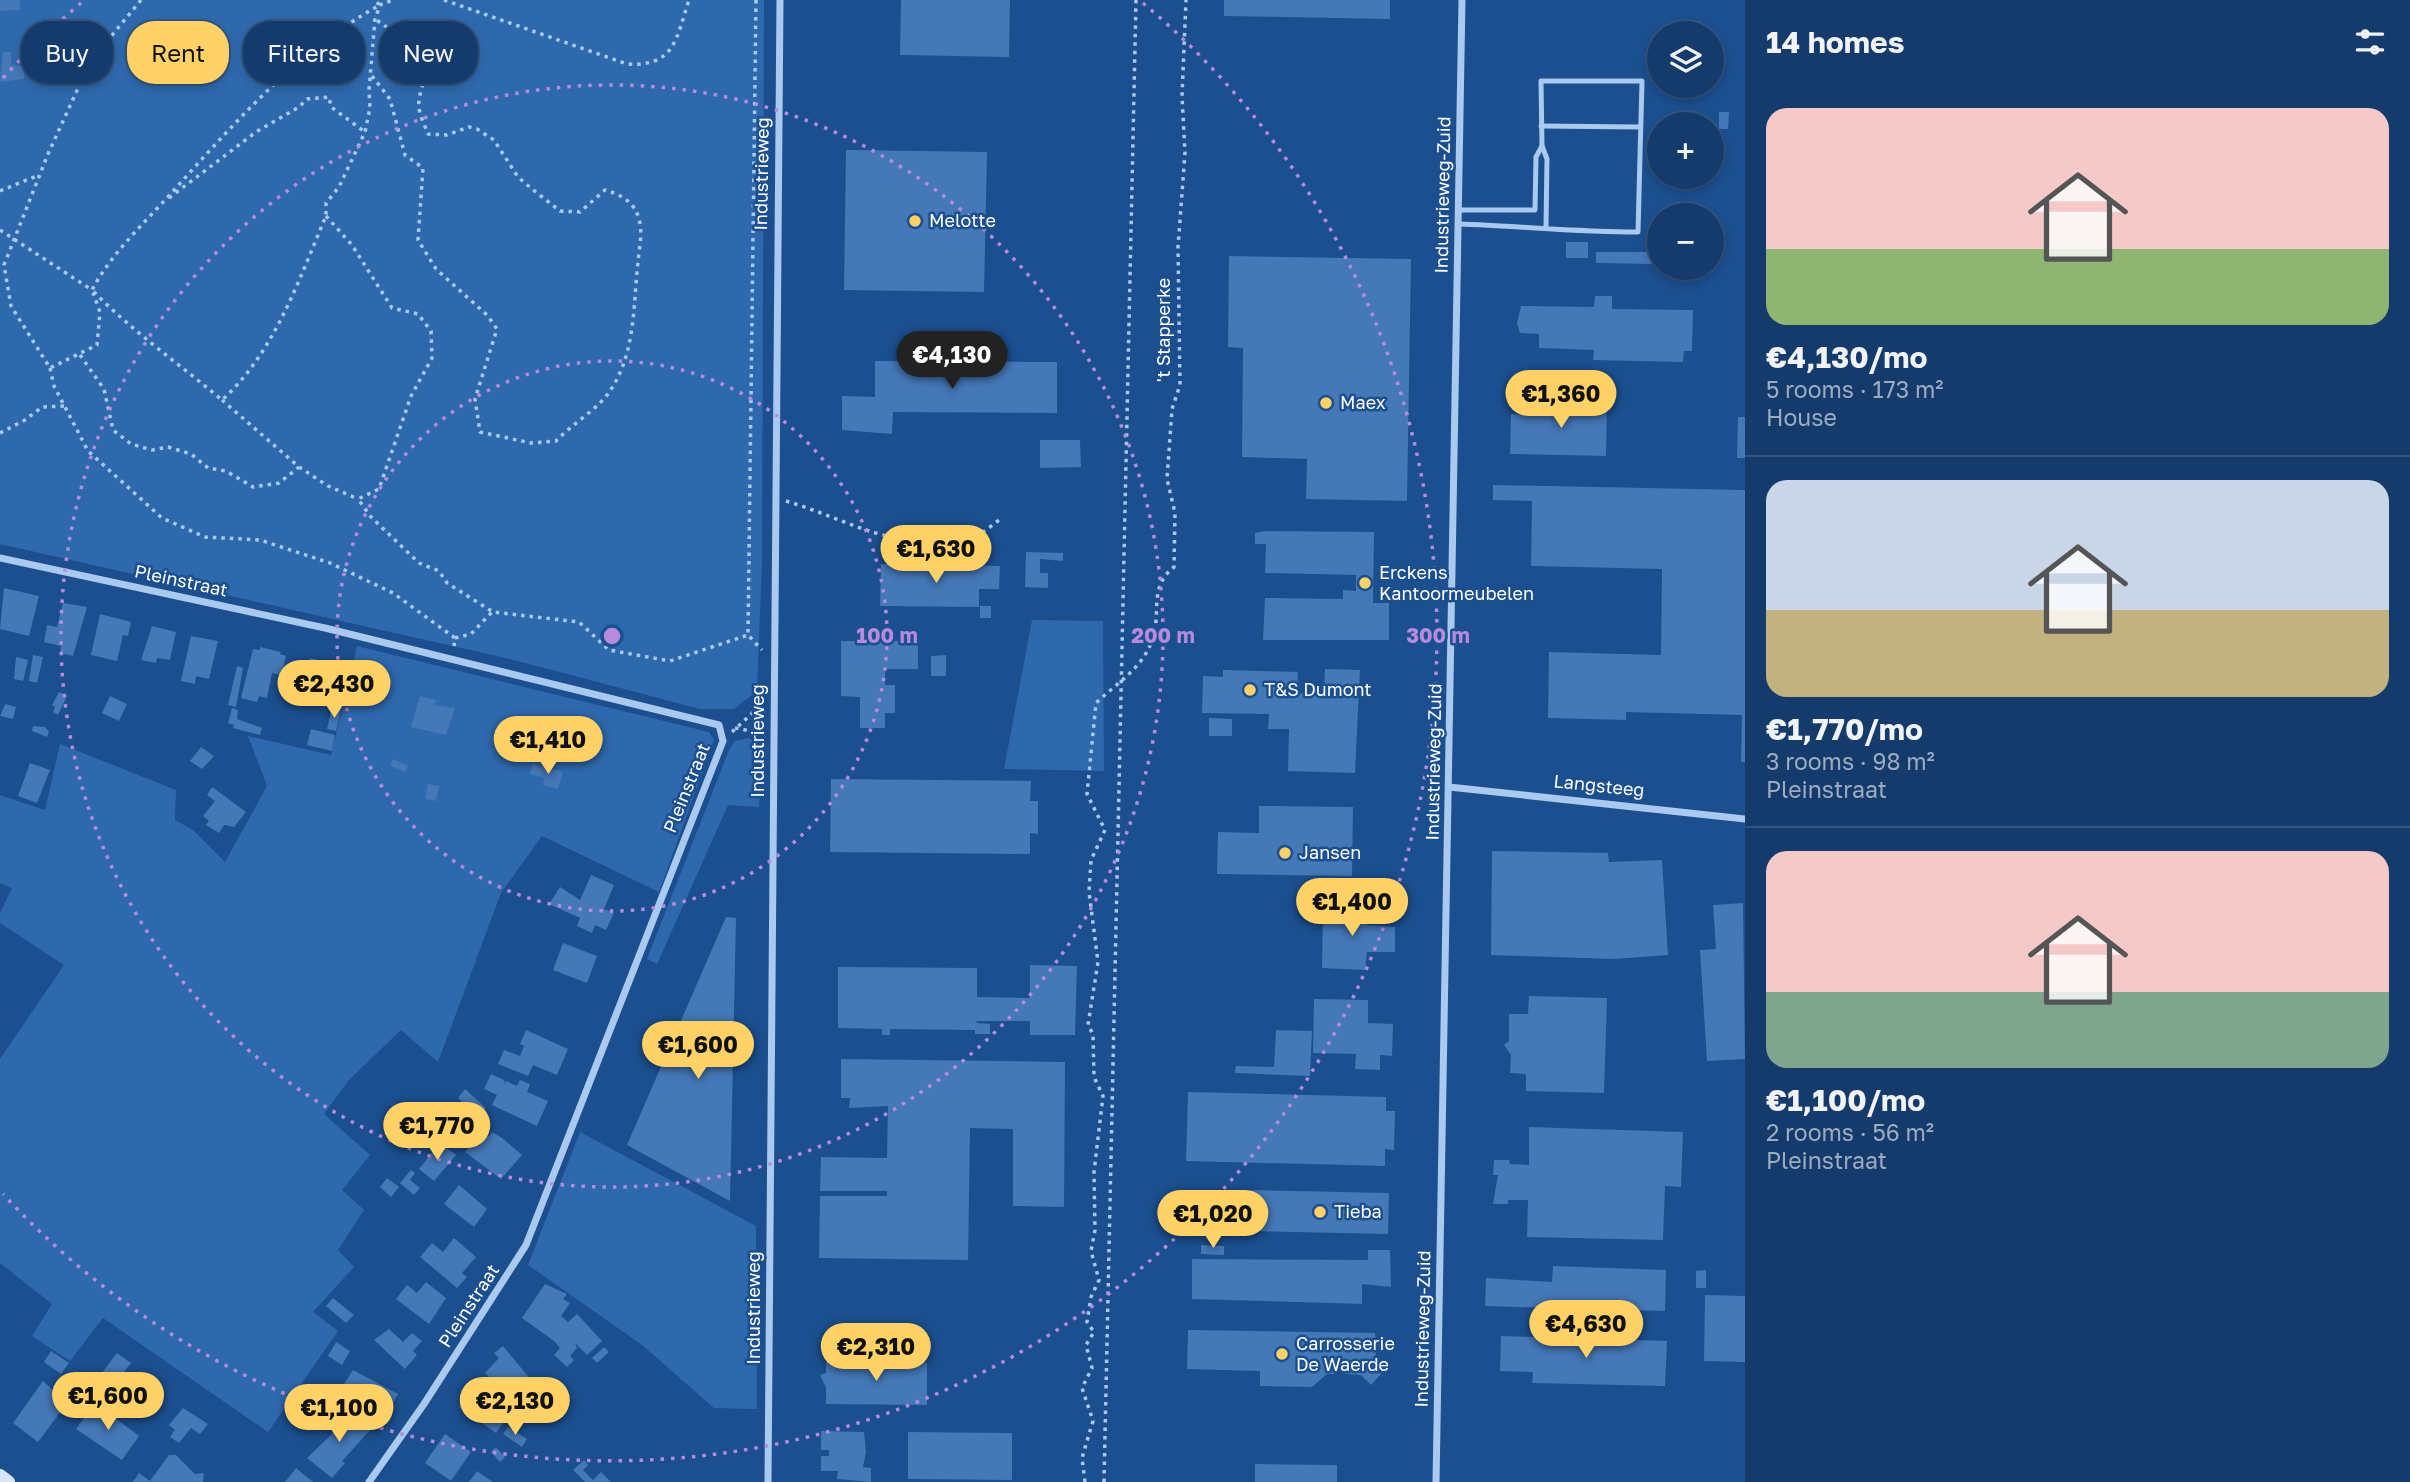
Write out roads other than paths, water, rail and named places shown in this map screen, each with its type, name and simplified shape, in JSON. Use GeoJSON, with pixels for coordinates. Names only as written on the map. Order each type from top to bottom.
{"type":"FeatureCollection","features":[{"type":"Feature","properties":{"kind":"street","name":"Industrieweg"},"geometry":{"type":"LineString","coordinates":[[768,1482],[780,0]]}},
{"type":"Feature","properties":{"kind":"street","name":"Industrieweg-Zuid"},"geometry":{"type":"LineString","coordinates":[[1436,1482],[1462,0]]}},
{"type":"Feature","properties":{"kind":"street","name":"Pleinstraat"},"geometry":{"type":"LineString","coordinates":[[0,558],[325,628],[719,725],[723,741],[526,1245],[424,1404],[369,1482]]}},
{"type":"Feature","properties":{"kind":"street","name":"Langsteeg"},"geometry":{"type":"LineString","coordinates":[[1449,787],[1745,819]]}},
{"type":"Feature","properties":{"kind":"street"},"geometry":{"type":"LineString","coordinates":[[0,1476],[8,1482]]}},
{"type":"Feature","properties":{"kind":"lane"},"geometry":{"type":"LineString","coordinates":[[1459,224],[1546,226],[1570,232],[1638,232],[1642,81],[1541,81],[1542,146],[1547,159],[1546,226]]}},
{"type":"Feature","properties":{"kind":"lane"},"geometry":{"type":"LineString","coordinates":[[1541,126],[1640,127]]}},
{"type":"Feature","properties":{"kind":"lane"},"geometry":{"type":"LineString","coordinates":[[1459,210],[1535,210],[1536,158],[1542,146]]}},
{"type":"Feature","properties":{"kind":"place","name":"Melotte"},"geometry":{"type":"Point","coordinates":[915,221]}},
{"type":"Feature","properties":{"kind":"place","name":"Maex"},"geometry":{"type":"Point","coordinates":[1326,403]}},
{"type":"Feature","properties":{"kind":"place","name":"Erckens Kantoormeubelen"},"geometry":{"type":"Point","coordinates":[1365,583]}},
{"type":"Feature","properties":{"kind":"place","name":"T&S Dumont"},"geometry":{"type":"Point","coordinates":[1250,690]}},
{"type":"Feature","properties":{"kind":"place","name":"Jansen"},"geometry":{"type":"Point","coordinates":[1285,853]}},
{"type":"Feature","properties":{"kind":"place","name":"Tieba"},"geometry":{"type":"Point","coordinates":[1320,1212]}},
{"type":"Feature","properties":{"kind":"place","name":"Carrosserie De Waerde"},"geometry":{"type":"Point","coordinates":[1282,1354]}}]}
